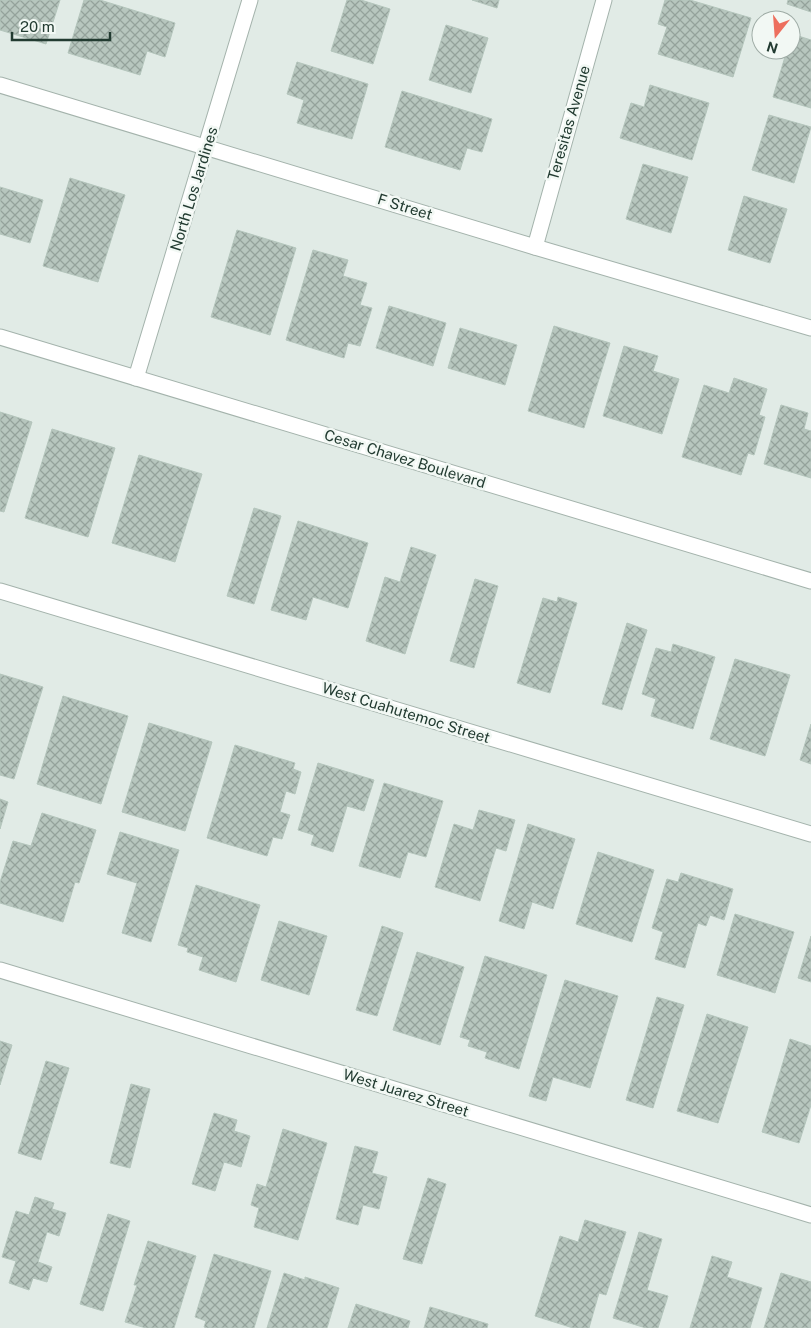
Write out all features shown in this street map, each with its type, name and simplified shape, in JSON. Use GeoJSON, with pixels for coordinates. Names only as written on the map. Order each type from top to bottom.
{"type":"FeatureCollection","features":[{"type":"Feature","properties":{"kind":"street","name":"North Los Jardines"},"geometry":{"type":"LineString","coordinates":[[136,378],[250,0]]}},
{"type":"Feature","properties":{"kind":"street","name":"Teresitas Avenue"},"geometry":{"type":"LineString","coordinates":[[535,246],[604,0]]}},
{"type":"Feature","properties":{"kind":"street","name":"F Street"},"geometry":{"type":"LineString","coordinates":[[0,85],[811,328]]}},
{"type":"Feature","properties":{"kind":"street","name":"Cesar Chavez Boulevard"},"geometry":{"type":"LineString","coordinates":[[0,337],[811,581]]}},
{"type":"Feature","properties":{"kind":"street","name":"West Cuahutemoc Street"},"geometry":{"type":"LineString","coordinates":[[0,591],[811,834]]}},
{"type":"Feature","properties":{"kind":"street","name":"West Juarez Street"},"geometry":{"type":"LineString","coordinates":[[0,970],[811,1216]]}},
{"type":"Feature","properties":{"kind":"building"},"geometry":{"type":"Polygon","coordinates":[[[0,0],[60,0],[46,44],[0,30],[0,0]]]}},
{"type":"Feature","properties":{"kind":"building"},"geometry":{"type":"Polygon","coordinates":[[[84,0],[100,0],[175,23],[165,57],[147,51],[140,75],[68,53],[84,0]]]}},
{"type":"Feature","properties":{"kind":"building"},"geometry":{"type":"Polygon","coordinates":[[[347,0],[361,0],[390,9],[373,64],[331,51],[347,0]]]}},
{"type":"Feature","properties":{"kind":"building"},"geometry":{"type":"Polygon","coordinates":[[[472,0],[499,0],[497,8],[472,0]]]}},
{"type":"Feature","properties":{"kind":"building"},"geometry":{"type":"Polygon","coordinates":[[[665,0],[690,0],[751,18],[733,77],[658,54],[667,27],[658,24],[665,0]]]}},
{"type":"Feature","properties":{"kind":"building"},"geometry":{"type":"Polygon","coordinates":[[[788,0],[811,0],[811,12],[787,4],[788,0]]]}},
{"type":"Feature","properties":{"kind":"building"},"geometry":{"type":"Polygon","coordinates":[[[446,25],[488,38],[471,93],[429,80],[446,25]]]}},
{"type":"Feature","properties":{"kind":"building"},"geometry":{"type":"Polygon","coordinates":[[[801,37],[811,40],[811,108],[773,97],[784,60],[801,60],[801,37]]]}},
{"type":"Feature","properties":{"kind":"building"},"geometry":{"type":"Polygon","coordinates":[[[297,62],[368,84],[352,139],[297,123],[304,100],[287,94],[297,62]]]}},
{"type":"Feature","properties":{"kind":"building"},"geometry":{"type":"Polygon","coordinates":[[[650,85],[709,103],[692,160],[620,138],[631,103],[644,107],[650,85]]]}},
{"type":"Feature","properties":{"kind":"building"},"geometry":{"type":"Polygon","coordinates":[[[402,91],[492,119],[482,152],[467,148],[460,170],[385,147],[402,91]]]}},
{"type":"Feature","properties":{"kind":"building"},"geometry":{"type":"Polygon","coordinates":[[[769,115],[811,127],[794,183],[752,170],[769,115]]]}},
{"type":"Feature","properties":{"kind":"building"},"geometry":{"type":"Polygon","coordinates":[[[643,164],[688,177],[671,233],[626,219],[643,164]]]}},
{"type":"Feature","properties":{"kind":"building"},"geometry":{"type":"Polygon","coordinates":[[[70,178],[125,195],[98,282],[43,266],[70,178]]]}},
{"type":"Feature","properties":{"kind":"building"},"geometry":{"type":"Polygon","coordinates":[[[0,187],[43,200],[30,243],[0,234],[0,187]]]}},
{"type":"Feature","properties":{"kind":"building"},"geometry":{"type":"Polygon","coordinates":[[[744,196],[787,209],[770,263],[728,250],[744,196]]]}},
{"type":"Feature","properties":{"kind":"building"},"geometry":{"type":"Polygon","coordinates":[[[237,230],[296,248],[270,335],[211,317],[237,230]]]}},
{"type":"Feature","properties":{"kind":"building"},"geometry":{"type":"Polygon","coordinates":[[[313,250],[348,260],[343,276],[367,283],[360,305],[372,308],[360,346],[348,343],[344,358],[286,340],[313,250]]]}},
{"type":"Feature","properties":{"kind":"building"},"geometry":{"type":"Polygon","coordinates":[[[389,306],[446,323],[433,366],[376,348],[389,306]]]}},
{"type":"Feature","properties":{"kind":"building"},"geometry":{"type":"Polygon","coordinates":[[[554,326],[610,343],[584,428],[528,411],[554,326]]]}},
{"type":"Feature","properties":{"kind":"building"},"geometry":{"type":"Polygon","coordinates":[[[460,328],[517,345],[505,385],[448,368],[460,328]]]}},
{"type":"Feature","properties":{"kind":"building"},"geometry":{"type":"Polygon","coordinates":[[[624,346],[658,356],[653,371],[679,379],[662,434],[603,416],[624,346]]]}},
{"type":"Feature","properties":{"kind":"building"},"geometry":{"type":"Polygon","coordinates":[[[734,378],[767,389],[759,415],[765,417],[754,455],[748,453],[741,475],[682,457],[704,385],[729,393],[734,378]]]}},
{"type":"Feature","properties":{"kind":"building"},"geometry":{"type":"Polygon","coordinates":[[[781,405],[808,413],[804,429],[811,431],[811,478],[764,464],[781,405]]]}},
{"type":"Feature","properties":{"kind":"building"},"geometry":{"type":"Polygon","coordinates":[[[0,412],[32,422],[4,512],[0,511],[0,412]]]}},
{"type":"Feature","properties":{"kind":"building"},"geometry":{"type":"Polygon","coordinates":[[[52,429],[115,448],[88,537],[25,518],[52,429]]]}},
{"type":"Feature","properties":{"kind":"building"},"geometry":{"type":"Polygon","coordinates":[[[139,455],[202,474],[175,562],[112,543],[139,455]]]}},
{"type":"Feature","properties":{"kind":"building"},"geometry":{"type":"Polygon","coordinates":[[[254,508],[281,516],[254,604],[227,596],[254,508]]]}},
{"type":"Feature","properties":{"kind":"building"},"geometry":{"type":"Polygon","coordinates":[[[298,521],[368,543],[348,608],[313,597],[306,620],[271,610],[298,521]]]}},
{"type":"Feature","properties":{"kind":"building"},"geometry":{"type":"Polygon","coordinates":[[[411,547],[436,555],[405,654],[366,641],[385,577],[400,582],[411,547]]]}},
{"type":"Feature","properties":{"kind":"building"},"geometry":{"type":"Polygon","coordinates":[[[475,579],[498,586],[474,668],[450,661],[475,579]]]}},
{"type":"Feature","properties":{"kind":"building"},"geometry":{"type":"Polygon","coordinates":[[[558,597],[577,603],[550,693],[517,683],[543,598],[557,602],[558,597]]]}},
{"type":"Feature","properties":{"kind":"building"},"geometry":{"type":"Polygon","coordinates":[[[627,623],[647,630],[622,710],[602,704],[627,623]]]}},
{"type":"Feature","properties":{"kind":"building"},"geometry":{"type":"Polygon","coordinates":[[[673,644],[715,657],[693,729],[651,716],[656,699],[642,694],[656,648],[671,652],[673,644]]]}},
{"type":"Feature","properties":{"kind":"building"},"geometry":{"type":"Polygon","coordinates":[[[735,659],[790,675],[765,756],[710,739],[735,659]]]}},
{"type":"Feature","properties":{"kind":"building"},"geometry":{"type":"Polygon","coordinates":[[[0,674],[43,687],[14,779],[0,775],[0,674]]]}},
{"type":"Feature","properties":{"kind":"building"},"geometry":{"type":"Polygon","coordinates":[[[63,696],[128,716],[101,804],[37,784],[63,696]]]}},
{"type":"Feature","properties":{"kind":"building"},"geometry":{"type":"Polygon","coordinates":[[[149,723],[212,742],[185,831],[122,812],[149,723]]]}},
{"type":"Feature","properties":{"kind":"building"},"geometry":{"type":"Polygon","coordinates":[[[811,724],[811,764],[800,760],[811,724]]]}},
{"type":"Feature","properties":{"kind":"building"},"geometry":{"type":"Polygon","coordinates":[[[235,745],[295,763],[293,769],[301,772],[295,794],[286,791],[280,812],[290,815],[282,839],[273,837],[267,856],[207,838],[235,745]]]}},
{"type":"Feature","properties":{"kind":"building"},"geometry":{"type":"Polygon","coordinates":[[[318,763],[374,780],[364,811],[347,806],[333,852],[311,845],[314,835],[298,830],[318,763]]]}},
{"type":"Feature","properties":{"kind":"building"},"geometry":{"type":"Polygon","coordinates":[[[384,783],[443,801],[426,857],[408,852],[400,878],[359,866],[384,783]]]}},
{"type":"Feature","properties":{"kind":"building"},"geometry":{"type":"Polygon","coordinates":[[[0,799],[8,802],[0,829],[0,799]]]}},
{"type":"Feature","properties":{"kind":"building"},"geometry":{"type":"Polygon","coordinates":[[[479,810],[515,820],[506,851],[496,848],[480,901],[435,887],[454,824],[473,830],[479,810]]]}},
{"type":"Feature","properties":{"kind":"building"},"geometry":{"type":"Polygon","coordinates":[[[42,813],[96,830],[79,883],[75,882],[63,922],[0,903],[0,882],[13,841],[31,846],[42,813]]]}},
{"type":"Feature","properties":{"kind":"building"},"geometry":{"type":"Polygon","coordinates":[[[528,824],[575,839],[553,909],[532,902],[524,929],[499,921],[528,824]]]}},
{"type":"Feature","properties":{"kind":"building"},"geometry":{"type":"Polygon","coordinates":[[[120,832],[179,850],[151,942],[122,933],[137,883],[107,874],[120,832]]]}},
{"type":"Feature","properties":{"kind":"building"},"geometry":{"type":"Polygon","coordinates":[[[598,852],[654,870],[632,942],[576,924],[598,852]]]}},
{"type":"Feature","properties":{"kind":"building"},"geometry":{"type":"Polygon","coordinates":[[[681,873],[733,889],[724,920],[710,915],[706,926],[698,923],[685,968],[655,959],[663,932],[652,928],[667,879],[678,882],[681,873]]]}},
{"type":"Feature","properties":{"kind":"building"},"geometry":{"type":"Polygon","coordinates":[[[196,885],[260,905],[236,982],[199,970],[203,957],[187,952],[188,948],[178,945],[196,885]]]}},
{"type":"Feature","properties":{"kind":"building"},"geometry":{"type":"Polygon","coordinates":[[[735,914],[794,932],[775,993],[717,975],[735,914]]]}},
{"type":"Feature","properties":{"kind":"building"},"geometry":{"type":"Polygon","coordinates":[[[279,921],[327,936],[309,995],[261,980],[279,921]]]}},
{"type":"Feature","properties":{"kind":"building"},"geometry":{"type":"Polygon","coordinates":[[[382,926],[403,933],[377,1016],[356,1010],[382,926]]]}},
{"type":"Feature","properties":{"kind":"building"},"geometry":{"type":"Polygon","coordinates":[[[811,936],[811,982],[798,978],[811,936]]]}},
{"type":"Feature","properties":{"kind":"building"},"geometry":{"type":"Polygon","coordinates":[[[417,952],[464,967],[440,1045],[393,1030],[417,952]]]}},
{"type":"Feature","properties":{"kind":"building"},"geometry":{"type":"Polygon","coordinates":[[[485,956],[547,975],[519,1069],[485,1058],[487,1052],[468,1046],[470,1040],[460,1037],[485,956]]]}},
{"type":"Feature","properties":{"kind":"building"},"geometry":{"type":"Polygon","coordinates":[[[565,980],[618,996],[590,1088],[553,1077],[546,1101],[529,1096],[565,980]]]}},
{"type":"Feature","properties":{"kind":"building"},"geometry":{"type":"Polygon","coordinates":[[[657,997],[684,1005],[653,1108],[626,1100],[657,997]]]}},
{"type":"Feature","properties":{"kind":"building"},"geometry":{"type":"Polygon","coordinates":[[[707,1014],[748,1027],[718,1123],[677,1111],[707,1014]]]}},
{"type":"Feature","properties":{"kind":"building"},"geometry":{"type":"Polygon","coordinates":[[[790,1039],[811,1046],[811,1105],[799,1143],[762,1132],[790,1039]]]}},
{"type":"Feature","properties":{"kind":"building"},"geometry":{"type":"Polygon","coordinates":[[[0,1041],[12,1045],[0,1085],[0,1041]]]}},
{"type":"Feature","properties":{"kind":"building"},"geometry":{"type":"Polygon","coordinates":[[[46,1061],[69,1068],[41,1160],[18,1153],[46,1061]]]}},
{"type":"Feature","properties":{"kind":"building"},"geometry":{"type":"Polygon","coordinates":[[[131,1084],[150,1089],[130,1168],[110,1163],[131,1084]]]}},
{"type":"Feature","properties":{"kind":"building"},"geometry":{"type":"Polygon","coordinates":[[[214,1113],[237,1120],[234,1131],[250,1136],[241,1167],[224,1162],[215,1191],[192,1184],[214,1113]]]}},
{"type":"Feature","properties":{"kind":"building"},"geometry":{"type":"Polygon","coordinates":[[[283,1129],[327,1143],[298,1240],[254,1227],[259,1208],[251,1205],[257,1184],[266,1187],[283,1129]]]}},
{"type":"Feature","properties":{"kind":"building"},"geometry":{"type":"Polygon","coordinates":[[[355,1146],[378,1152],[372,1173],[387,1177],[379,1209],[363,1205],[358,1225],[336,1219],[355,1146]]]}},
{"type":"Feature","properties":{"kind":"building"},"geometry":{"type":"Polygon","coordinates":[[[428,1178],[446,1184],[422,1264],[403,1259],[428,1178]]]}},
{"type":"Feature","properties":{"kind":"building"},"geometry":{"type":"Polygon","coordinates":[[[35,1197],[54,1203],[52,1209],[66,1213],[59,1236],[47,1232],[38,1262],[52,1267],[47,1282],[33,1278],[29,1290],[9,1283],[16,1261],[2,1257],[16,1211],[29,1215],[35,1197]]]}},
{"type":"Feature","properties":{"kind":"building"},"geometry":{"type":"Polygon","coordinates":[[[108,1214],[130,1221],[103,1311],[80,1304],[108,1214]]]}},
{"type":"Feature","properties":{"kind":"building"},"geometry":{"type":"Polygon","coordinates":[[[585,1220],[626,1232],[606,1295],[599,1293],[589,1328],[573,1328],[535,1316],[560,1236],[578,1242],[585,1220]]]}},
{"type":"Feature","properties":{"kind":"building"},"geometry":{"type":"Polygon","coordinates":[[[639,1232],[662,1239],[647,1290],[668,1296],[658,1328],[646,1328],[613,1318],[639,1232]]]}},
{"type":"Feature","properties":{"kind":"building"},"geometry":{"type":"Polygon","coordinates":[[[148,1241],[196,1256],[174,1328],[146,1328],[125,1322],[148,1241]]]}},
{"type":"Feature","properties":{"kind":"building"},"geometry":{"type":"Polygon","coordinates":[[[214,1254],[271,1271],[254,1328],[207,1328],[204,1327],[206,1321],[195,1317],[214,1254]]]}},
{"type":"Feature","properties":{"kind":"building"},"geometry":{"type":"Polygon","coordinates":[[[712,1256],[732,1262],[727,1277],[762,1288],[750,1328],[690,1328],[712,1256]]]}},
{"type":"Feature","properties":{"kind":"building"},"geometry":{"type":"Polygon","coordinates":[[[284,1273],[305,1280],[305,1277],[339,1288],[327,1328],[267,1328],[284,1273]]]}},
{"type":"Feature","properties":{"kind":"building"},"geometry":{"type":"Polygon","coordinates":[[[781,1273],[811,1282],[811,1328],[764,1328],[781,1273]]]}},
{"type":"Feature","properties":{"kind":"building"},"geometry":{"type":"Polygon","coordinates":[[[356,1304],[410,1321],[408,1328],[348,1328],[356,1304]]]}},
{"type":"Feature","properties":{"kind":"building"},"geometry":{"type":"Polygon","coordinates":[[[430,1307],[488,1324],[487,1328],[424,1328],[430,1307]]]}}]}
